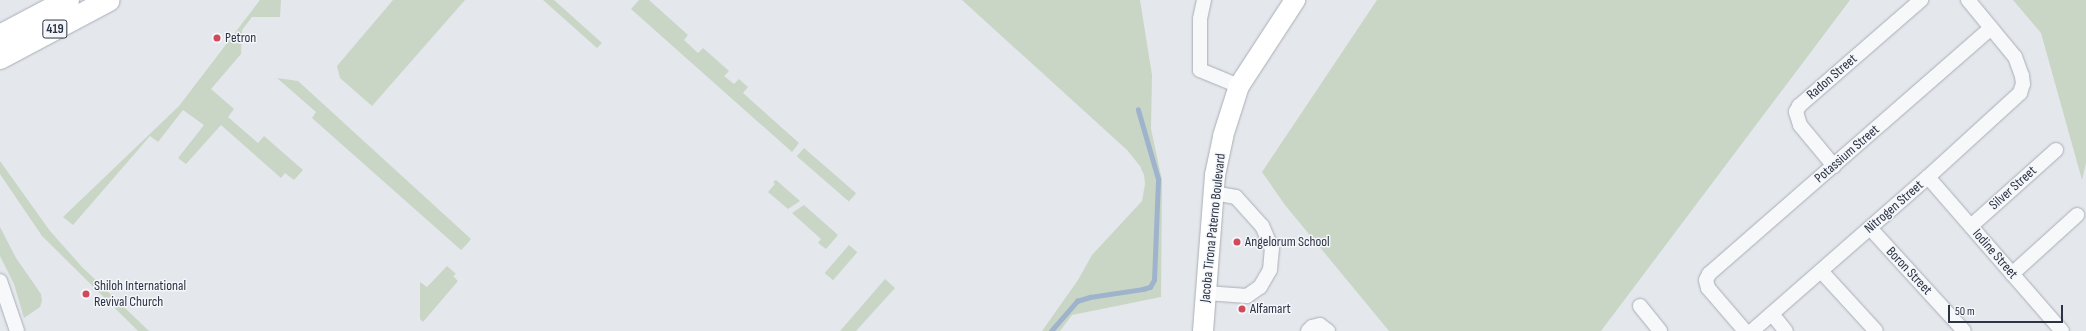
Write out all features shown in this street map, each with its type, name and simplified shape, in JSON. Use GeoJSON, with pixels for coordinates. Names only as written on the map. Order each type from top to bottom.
{"type":"FeatureCollection","features":[{"type":"Feature","properties":{"kind":"highway","name":"419"},"geometry":{"type":"LineString","coordinates":[[0,36],[68,0]]}},
{"type":"Feature","properties":{"kind":"highway","name":"419"},"geometry":{"type":"LineString","coordinates":[[0,58],[109,0]]}},
{"type":"Feature","properties":{"kind":"street"},"geometry":{"type":"LineString","coordinates":[[1204,0],[1200,19],[1200,70],[1239,86]]}},
{"type":"Feature","properties":{"kind":"street","name":"Jacoba Tirona Paterno Boulevard"},"geometry":{"type":"LineString","coordinates":[[1203,331],[1214,193],[1223,136],[1239,86],[1295,0]]}},
{"type":"Feature","properties":{"kind":"street","name":"Radon Street"},"geometry":{"type":"LineString","coordinates":[[1834,166],[1800,125],[1796,112],[1799,106],[1921,0]]}},
{"type":"Feature","properties":{"kind":"street"},"geometry":{"type":"LineString","coordinates":[[1968,0],[1991,28]]}},
{"type":"Feature","properties":{"kind":"street","name":"Potassium Street"},"geometry":{"type":"LineString","coordinates":[[1745,331],[1708,288],[1706,280],[1709,274],[1991,28]]}},
{"type":"Feature","properties":{"kind":"street","name":"Nitrogen Street"},"geometry":{"type":"LineString","coordinates":[[1752,331],[1928,177],[2020,93],[2023,84],[2022,76],[2015,57],[1991,28]]}},
{"type":"Feature","properties":{"kind":"street","name":"Silver Street"},"geometry":{"type":"LineString","coordinates":[[1971,226],[2056,150]]}},
{"type":"Feature","properties":{"kind":"street","name":"Iodine Street"},"geometry":{"type":"LineString","coordinates":[[1928,177],[2062,331]]}},
{"type":"Feature","properties":{"kind":"street"},"geometry":{"type":"LineString","coordinates":[[1206,292],[1247,296],[1260,286],[1270,270],[1272,249],[1262,226],[1236,197],[1214,193]]}},
{"type":"Feature","properties":{"kind":"street"},"geometry":{"type":"LineString","coordinates":[[2012,274],[2077,215]]}},
{"type":"Feature","properties":{"kind":"street","name":"Boron Street"},"geometry":{"type":"LineString","coordinates":[[1870,228],[1964,331]]}},
{"type":"Feature","properties":{"kind":"street"},"geometry":{"type":"LineString","coordinates":[[1821,270],[1876,331]]}},
{"type":"Feature","properties":{"kind":"street"},"geometry":{"type":"LineString","coordinates":[[0,281],[17,331]]}},
{"type":"Feature","properties":{"kind":"street"},"geometry":{"type":"LineString","coordinates":[[1640,306],[1660,331]]}},
{"type":"Feature","properties":{"kind":"street"},"geometry":{"type":"LineString","coordinates":[[1772,314],[1786,331]]}},
{"type":"Feature","properties":{"kind":"green space"},"geometry":{"type":"Polygon","coordinates":[[[260,0],[281,0],[280,17],[252,17],[242,30],[241,54],[211,89],[234,109],[228,117],[258,143],[264,136],[303,170],[294,180],[285,173],[281,178],[221,125],[186,164],[178,158],[204,125],[183,110],[158,142],[150,136],[73,225],[63,217],[179,106],[260,0]]]}},
{"type":"Feature","properties":{"kind":"green space"},"geometry":{"type":"Polygon","coordinates":[[[393,0],[465,0],[372,106],[340,78],[337,66],[393,0]]]}},
{"type":"Feature","properties":{"kind":"green space"},"geometry":{"type":"Polygon","coordinates":[[[543,0],[554,0],[602,43],[597,48],[543,0]]]}},
{"type":"Feature","properties":{"kind":"green space"},"geometry":{"type":"Polygon","coordinates":[[[639,0],[649,0],[688,35],[684,40],[698,53],[703,48],[729,71],[724,76],[734,84],[739,79],[748,87],[743,93],[799,143],[792,152],[631,9],[639,0]]]}},
{"type":"Feature","properties":{"kind":"green space"},"geometry":{"type":"Polygon","coordinates":[[[962,0],[1140,0],[1152,75],[1151,129],[1162,180],[1161,297],[1072,315],[1060,331],[1042,331],[1078,280],[1092,255],[1142,201],[1145,184],[1144,175],[1140,166],[1127,150],[962,0]]]}},
{"type":"Feature","properties":{"kind":"green space"},"geometry":{"type":"Polygon","coordinates":[[[1377,0],[1850,0],[1601,331],[1389,331],[1285,205],[1262,172],[1377,0]]]}},
{"type":"Feature","properties":{"kind":"green space"},"geometry":{"type":"Polygon","coordinates":[[[2013,0],[2086,0],[2086,163],[2082,180],[2041,33],[2013,0]]]}},
{"type":"Feature","properties":{"kind":"green space"},"geometry":{"type":"Polygon","coordinates":[[[277,78],[298,81],[471,239],[467,244],[461,250],[312,118],[316,112],[277,78]]]}},
{"type":"Feature","properties":{"kind":"green space"},"geometry":{"type":"Polygon","coordinates":[[[804,148],[856,193],[849,202],[797,156],[804,148]]]}},
{"type":"Feature","properties":{"kind":"green space"},"geometry":{"type":"Polygon","coordinates":[[[0,161],[50,231],[82,267],[149,331],[138,331],[42,236],[0,174],[0,161]]]}},
{"type":"Feature","properties":{"kind":"green space"},"geometry":{"type":"Polygon","coordinates":[[[776,180],[800,201],[788,209],[768,192],[775,184],[773,182],[776,180]]]}},
{"type":"Feature","properties":{"kind":"green space"},"geometry":{"type":"Polygon","coordinates":[[[804,205],[838,235],[826,249],[818,243],[821,239],[792,213],[804,205]]]}},
{"type":"Feature","properties":{"kind":"green space"},"geometry":{"type":"Polygon","coordinates":[[[0,227],[16,258],[41,294],[42,301],[40,307],[24,318],[14,284],[0,256],[0,227]]]}},
{"type":"Feature","properties":{"kind":"green space"},"geometry":{"type":"Polygon","coordinates":[[[849,245],[857,252],[833,280],[825,273],[849,245]]]}},
{"type":"Feature","properties":{"kind":"green space"},"geometry":{"type":"Polygon","coordinates":[[[447,266],[456,274],[453,276],[458,281],[423,322],[420,319],[420,282],[427,287],[447,266]]]}},
{"type":"Feature","properties":{"kind":"green space"},"geometry":{"type":"Polygon","coordinates":[[[885,279],[895,288],[856,331],[840,331],[885,279]]]}},
{"type":"Feature","properties":{"kind":"waterway"},"geometry":{"type":"LineString","coordinates":[[1051,331],[1077,301],[1090,297],[1143,289],[1150,287],[1154,280],[1158,179],[1138,110]]}},
{"type":"Feature","properties":{"kind":"place","name":"Petron"},"geometry":{"type":"Point","coordinates":[217,38]}},
{"type":"Feature","properties":{"kind":"place","name":"Angelorum School"},"geometry":{"type":"Point","coordinates":[1237,242]}},
{"type":"Feature","properties":{"kind":"place","name":"Shiloh International Revival Church"},"geometry":{"type":"Point","coordinates":[86,294]}},
{"type":"Feature","properties":{"kind":"place","name":"Alfamart"},"geometry":{"type":"Point","coordinates":[1242,309]}}]}
